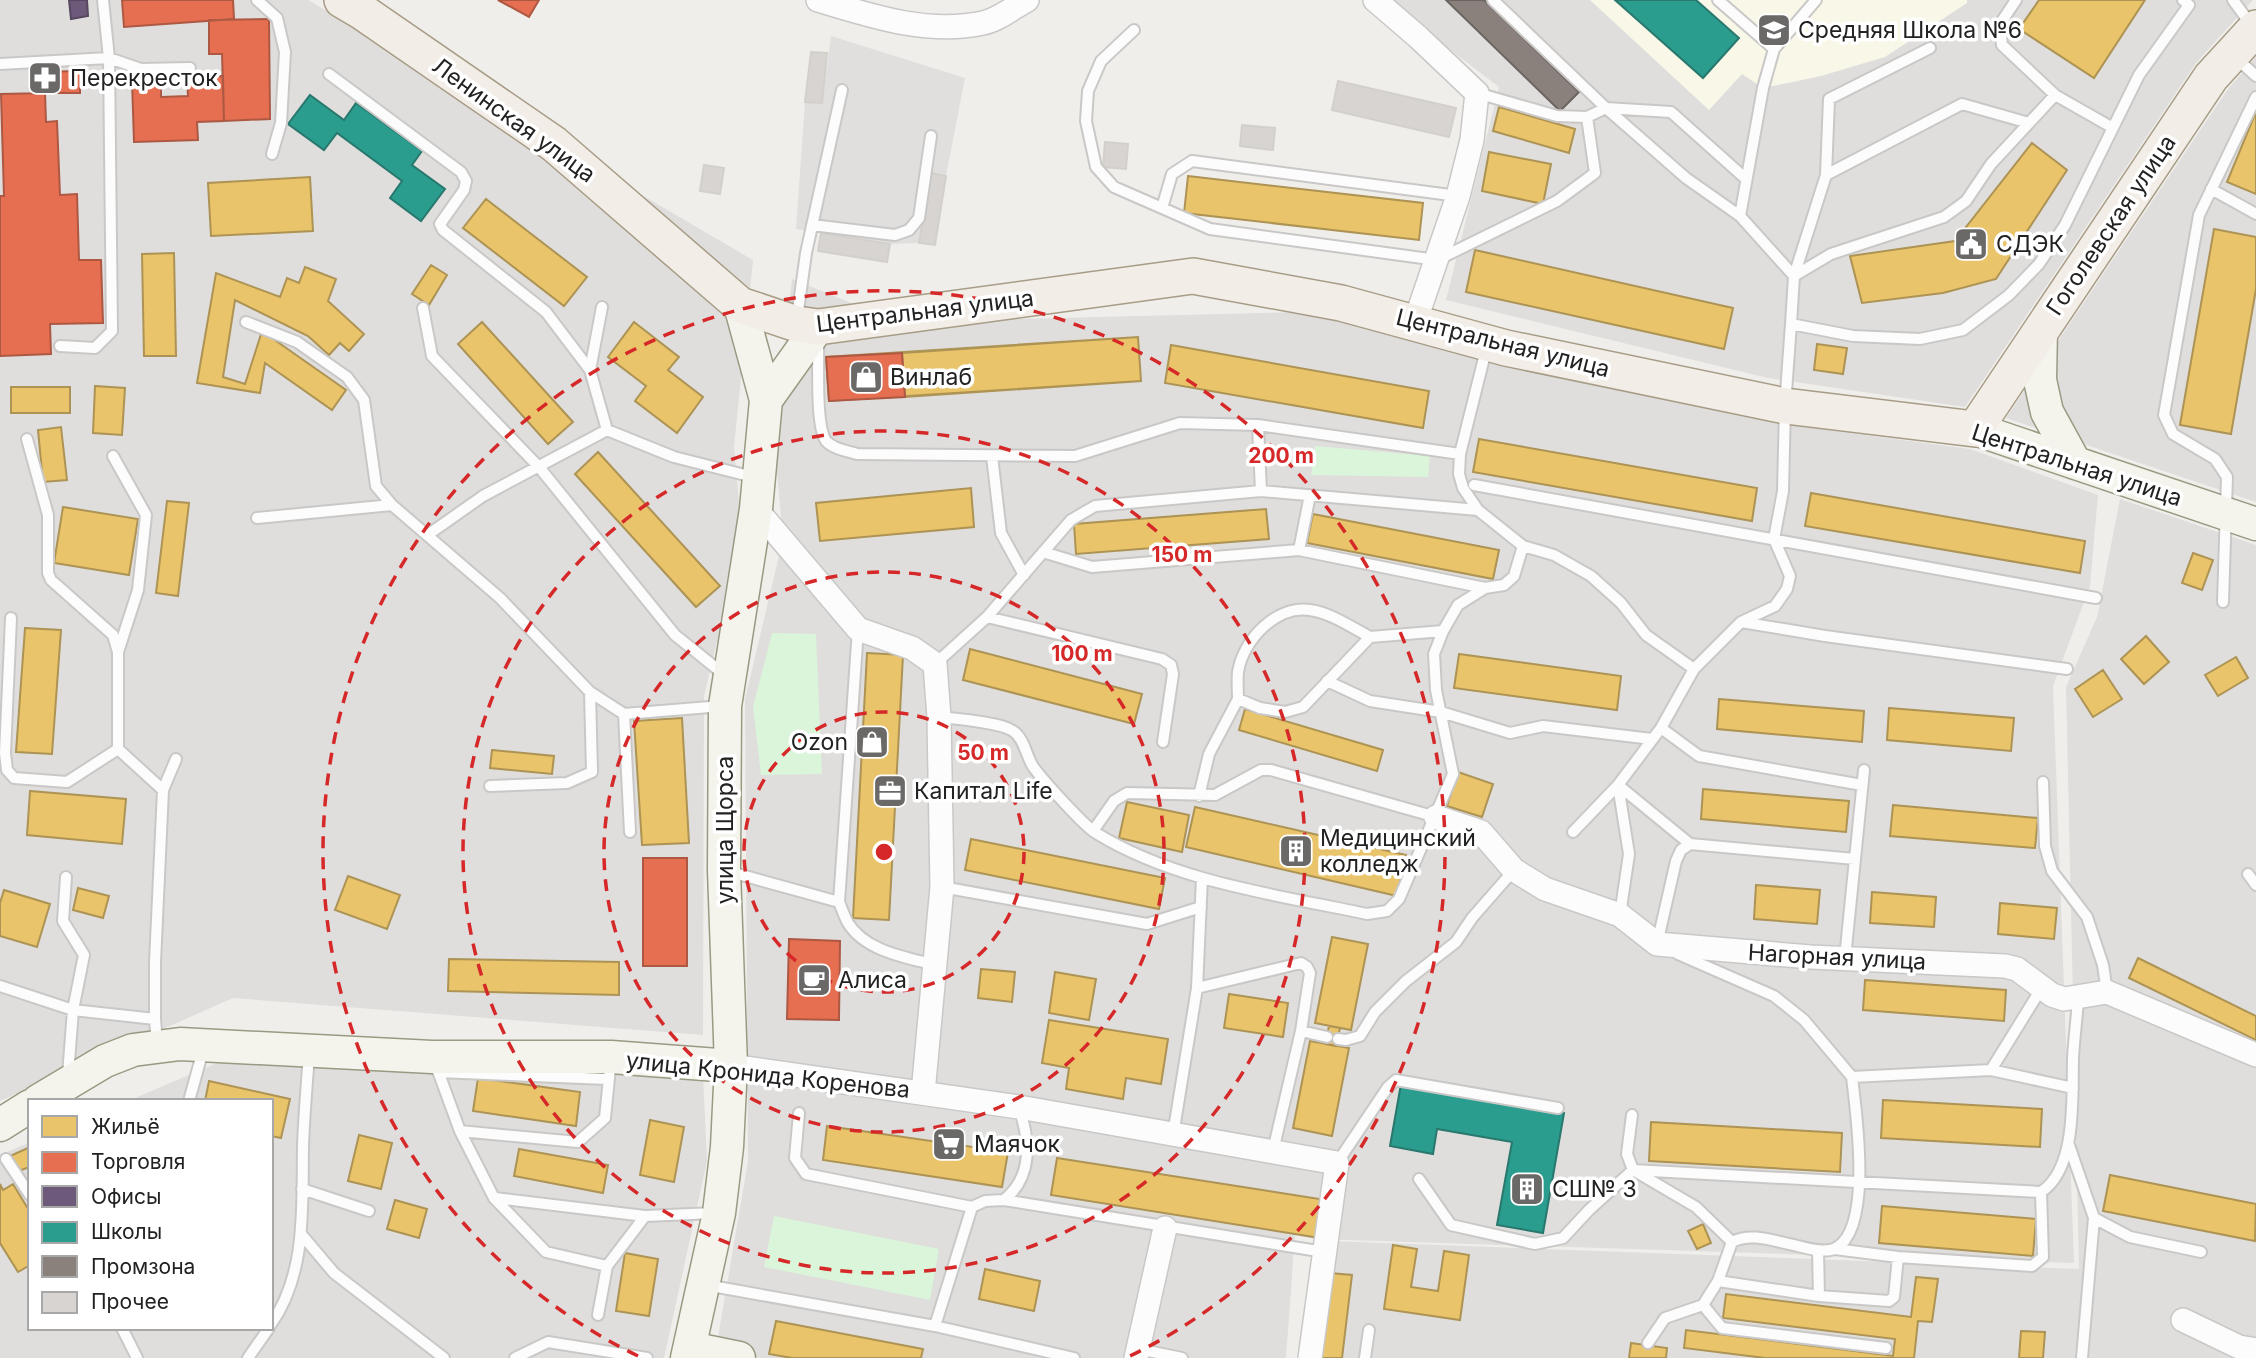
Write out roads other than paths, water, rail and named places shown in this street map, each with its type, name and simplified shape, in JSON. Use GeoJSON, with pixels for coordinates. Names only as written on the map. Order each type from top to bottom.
{"type":"FeatureCollection","features":[{"type":"Feature","properties":{"kind":"main road","name":"Ленинская улица"},"geometry":{"type":"LineString","coordinates":[[358,4],[554,144],[740,305]]}},
{"type":"Feature","properties":{"kind":"main road","name":"Гоголевская улица"},"geometry":{"type":"LineString","coordinates":[[1975,429],[2211,77],[2249,47]]}},
{"type":"Feature","properties":{"kind":"main road","name":"Центральная улица"},"geometry":{"type":"LineString","coordinates":[[740,305],[807,326],[1193,276],[1341,303],[1488,343],[1785,406],[1975,429]]}},
{"type":"Feature","properties":{"kind":"street"},"geometry":{"type":"LineString","coordinates":[[818,0],[876,18],[933,27],[986,23],[1027,0]]}},
{"type":"Feature","properties":{"kind":"street"},"geometry":{"type":"LineString","coordinates":[[1375,0],[1477,93],[1472,140],[1458,196],[1415,322]]}},
{"type":"Feature","properties":{"kind":"street","name":"улица Щорса"},"geometry":{"type":"LineString","coordinates":[[689,1353],[719,1213],[727,1147],[731,1066],[724,870],[726,692],[757,494],[766,400],[740,305]]}},
{"type":"Feature","properties":{"kind":"street"},"geometry":{"type":"LineString","coordinates":[[766,400],[807,326]]}},
{"type":"Feature","properties":{"kind":"street"},"geometry":{"type":"LineString","coordinates":[[2041,329],[2040,380],[2047,412],[2075,463]]}},
{"type":"Feature","properties":{"kind":"street","name":"Центральная улица"},"geometry":{"type":"LineString","coordinates":[[1975,429],[2256,524]]}},
{"type":"Feature","properties":{"kind":"street"},"geometry":{"type":"LineString","coordinates":[[757,494],[858,629],[912,649],[934,664],[939,717],[942,887],[923,1093]]}},
{"type":"Feature","properties":{"kind":"street"},"geometry":{"type":"LineString","coordinates":[[1436,817],[1481,832],[1514,870],[1545,889],[1620,915],[1657,944]]}},
{"type":"Feature","properties":{"kind":"street","name":"Нагорная улица"},"geometry":{"type":"LineString","coordinates":[[1657,944],[1845,958],[2005,966],[2017,969],[2041,989],[2064,999],[2107,992]]}},
{"type":"Feature","properties":{"kind":"street"},"geometry":{"type":"LineString","coordinates":[[2107,992],[2256,1055]]}},
{"type":"Feature","properties":{"kind":"street","name":"улица Кронида Коренова"},"geometry":{"type":"LineString","coordinates":[[41,1099],[105,1061],[133,1050],[156,1033],[201,1044],[309,1051],[435,1064],[609,1068],[731,1066],[1019,1107],[1337,1163]]}},
{"type":"Feature","properties":{"kind":"street"},"geometry":{"type":"LineString","coordinates":[[0,1125],[28,1107]]}},
{"type":"Feature","properties":{"kind":"street"},"geometry":{"type":"LineString","coordinates":[[1310,1358],[1337,1163]]}},
{"type":"Feature","properties":{"kind":"street"},"geometry":{"type":"LineString","coordinates":[[1137,1354],[1165,1228]]}},
{"type":"Feature","properties":{"kind":"street"},"geometry":{"type":"LineString","coordinates":[[2183,1320],[2239,1347],[2256,1350]]}},
{"type":"Feature","properties":{"kind":"street"},"geometry":{"type":"LineString","coordinates":[[689,1353],[739,1358]]}},
{"type":"Feature","properties":{"kind":"lane"},"geometry":{"type":"LineString","coordinates":[[60,346],[95,348],[112,331],[108,58],[103,0]]}},
{"type":"Feature","properties":{"kind":"lane"},"geometry":{"type":"LineString","coordinates":[[257,0],[277,18],[285,52],[281,123],[272,154]]}},
{"type":"Feature","properties":{"kind":"lane"},"geometry":{"type":"LineString","coordinates":[[1494,0],[1606,108],[1686,178],[1740,216],[1794,276]]}},
{"type":"Feature","properties":{"kind":"lane"},"geometry":{"type":"LineString","coordinates":[[1718,0],[1774,49]]}},
{"type":"Feature","properties":{"kind":"lane"},"geometry":{"type":"LineString","coordinates":[[1740,216],[1763,88],[1774,49],[1816,0]]}},
{"type":"Feature","properties":{"kind":"lane"},"geometry":{"type":"LineString","coordinates":[[2016,0],[2000,24],[2002,45],[2055,95],[2113,128]]}},
{"type":"Feature","properties":{"kind":"lane"},"geometry":{"type":"LineString","coordinates":[[1790,324],[1853,336],[1920,339],[1963,330],[2009,295],[2039,264],[2065,225],[2139,75],[2189,5],[2183,0]]}},
{"type":"Feature","properties":{"kind":"lane"},"geometry":{"type":"LineString","coordinates":[[2233,0],[2249,47]]}},
{"type":"Feature","properties":{"kind":"lane"},"geometry":{"type":"LineString","coordinates":[[1134,30],[1101,61],[1088,90],[1086,121],[1096,167],[1114,187],[1210,229],[1437,260],[1557,201],[1595,173],[1587,117]]}},
{"type":"Feature","properties":{"kind":"lane"},"geometry":{"type":"LineString","coordinates":[[1573,832],[1618,785],[1661,728],[1695,669],[1741,622],[1775,606],[1787,589],[1790,576],[1774,539],[1783,491],[1785,406],[1794,276],[1826,175],[1829,99],[1930,48]]}},
{"type":"Feature","properties":{"kind":"lane"},"geometry":{"type":"LineString","coordinates":[[0,64],[108,58],[141,69],[190,68]]}},
{"type":"Feature","properties":{"kind":"lane"},"geometry":{"type":"LineString","coordinates":[[329,74],[461,172],[466,181],[464,190],[440,224],[443,230],[546,312],[590,370],[607,430]]}},
{"type":"Feature","properties":{"kind":"lane"},"geometry":{"type":"LineString","coordinates":[[842,90],[812,225],[807,326],[820,427],[827,441],[835,448],[857,454],[1075,456],[1180,423],[1258,425],[1460,454]]}},
{"type":"Feature","properties":{"kind":"lane"},"geometry":{"type":"LineString","coordinates":[[1477,93],[1557,116],[1587,117],[1606,108],[1671,112],[1746,179]]}},
{"type":"Feature","properties":{"kind":"lane"},"geometry":{"type":"LineString","coordinates":[[1794,276],[1830,254],[1944,217],[1966,201],[1991,164],[2055,95]]}},
{"type":"Feature","properties":{"kind":"lane"},"geometry":{"type":"LineString","coordinates":[[2223,602],[2228,477],[2215,459],[2173,435],[2164,415],[2199,215],[2256,97]]}},
{"type":"Feature","properties":{"kind":"lane"},"geometry":{"type":"LineString","coordinates":[[1826,175],[1962,103],[2029,123]]}},
{"type":"Feature","properties":{"kind":"lane"},"geometry":{"type":"LineString","coordinates":[[812,225],[895,234],[909,230],[919,218],[932,136]]}},
{"type":"Feature","properties":{"kind":"lane"},"geometry":{"type":"LineString","coordinates":[[1162,208],[1172,174],[1192,161],[1458,196]]}},
{"type":"Feature","properties":{"kind":"lane"},"geometry":{"type":"LineString","coordinates":[[2211,189],[2256,214]]}},
{"type":"Feature","properties":{"kind":"lane"},"geometry":{"type":"LineString","coordinates":[[590,370],[602,307]]}},
{"type":"Feature","properties":{"kind":"lane"},"geometry":{"type":"LineString","coordinates":[[246,322],[297,342],[347,377],[364,400],[376,486],[392,505],[429,534],[500,598],[590,692],[624,714],[726,692],[675,635],[539,467],[432,356],[424,308]]}},
{"type":"Feature","properties":{"kind":"lane"},"geometry":{"type":"LineString","coordinates":[[1488,343],[1460,454],[1459,474],[1463,488],[1478,510],[1523,546],[1554,555],[1591,576],[1621,603],[1646,635],[1695,669]]}},
{"type":"Feature","properties":{"kind":"lane"},"geometry":{"type":"LineString","coordinates":[[1258,425],[1261,491]]}},
{"type":"Feature","properties":{"kind":"lane"},"geometry":{"type":"LineString","coordinates":[[429,534],[483,496],[607,430]]}},
{"type":"Feature","properties":{"kind":"lane"},"geometry":{"type":"LineString","coordinates":[[607,430],[757,494]]}},
{"type":"Feature","properties":{"kind":"lane"},"geometry":{"type":"LineString","coordinates":[[27,439],[48,514],[48,573],[51,580],[113,635],[118,652],[118,749],[163,790]]}},
{"type":"Feature","properties":{"kind":"lane"},"geometry":{"type":"LineString","coordinates":[[113,456],[146,515],[138,590],[118,652]]}},
{"type":"Feature","properties":{"kind":"lane"},"geometry":{"type":"LineString","coordinates":[[992,456],[1001,533],[1024,575]]}},
{"type":"Feature","properties":{"kind":"lane"},"geometry":{"type":"LineString","coordinates":[[1474,485],[2096,598]]}},
{"type":"Feature","properties":{"kind":"lane"},"geometry":{"type":"LineString","coordinates":[[934,664],[987,617],[1071,520],[1095,506],[1261,491],[1478,510]]}},
{"type":"Feature","properties":{"kind":"lane"},"geometry":{"type":"LineString","coordinates":[[1299,550],[1310,495]]}},
{"type":"Feature","properties":{"kind":"lane"},"geometry":{"type":"LineString","coordinates":[[257,518],[392,505]]}},
{"type":"Feature","properties":{"kind":"lane"},"geometry":{"type":"LineString","coordinates":[[939,717],[1001,726],[1013,731],[1021,740],[1033,767],[1093,831],[1122,848],[1202,878],[1367,914],[1387,911],[1399,900],[1453,774],[1436,690],[1434,654],[1458,605],[1485,589],[1504,585],[1514,576],[1523,546]]}},
{"type":"Feature","properties":{"kind":"lane"},"geometry":{"type":"LineString","coordinates":[[1043,552],[1092,567],[1299,550],[1485,589]]}},
{"type":"Feature","properties":{"kind":"lane"},"geometry":{"type":"LineString","coordinates":[[1199,796],[1209,754],[1238,699],[1238,670],[1249,645],[1266,622],[1287,613],[1309,609],[1331,616],[1370,637],[1443,631]]}},
{"type":"Feature","properties":{"kind":"lane"},"geometry":{"type":"LineString","coordinates":[[987,617],[1162,659],[1171,664],[1173,674],[1163,742]]}},
{"type":"Feature","properties":{"kind":"lane"},"geometry":{"type":"LineString","coordinates":[[12,618],[5,753],[7,771],[14,778],[67,782],[118,749]]}},
{"type":"Feature","properties":{"kind":"lane"},"geometry":{"type":"LineString","coordinates":[[1741,622],[2067,669]]}},
{"type":"Feature","properties":{"kind":"lane"},"geometry":{"type":"LineString","coordinates":[[858,629],[839,902],[848,925],[868,942],[882,950],[935,965]]}},
{"type":"Feature","properties":{"kind":"lane"},"geometry":{"type":"LineString","coordinates":[[1238,699],[1260,708],[1285,712],[1303,706],[1370,637]]}},
{"type":"Feature","properties":{"kind":"lane"},"geometry":{"type":"LineString","coordinates":[[1327,681],[1370,701],[1441,712],[1510,733],[1544,726],[1651,739]]}},
{"type":"Feature","properties":{"kind":"lane"},"geometry":{"type":"LineString","coordinates":[[490,786],[567,783],[592,772],[590,692]]}},
{"type":"Feature","properties":{"kind":"lane"},"geometry":{"type":"LineString","coordinates":[[624,714],[630,832]]}},
{"type":"Feature","properties":{"kind":"lane"},"geometry":{"type":"LineString","coordinates":[[1661,728],[1699,756],[1862,785]]}},
{"type":"Feature","properties":{"kind":"lane"},"geometry":{"type":"LineString","coordinates":[[0,986],[156,1033],[163,790],[176,759]]}},
{"type":"Feature","properties":{"kind":"lane"},"geometry":{"type":"LineString","coordinates":[[1093,831],[1119,796],[1127,793],[1215,795],[1261,770],[1271,770],[1436,817]]}},
{"type":"Feature","properties":{"kind":"lane"},"geometry":{"type":"LineString","coordinates":[[1845,958],[1864,770]]}},
{"type":"Feature","properties":{"kind":"lane"},"geometry":{"type":"LineString","coordinates":[[2043,782],[2045,846],[2052,871],[2087,917],[2103,965],[2107,992]]}},
{"type":"Feature","properties":{"kind":"lane"},"geometry":{"type":"LineString","coordinates":[[1618,785],[1690,844],[1855,859]]}},
{"type":"Feature","properties":{"kind":"lane"},"geometry":{"type":"LineString","coordinates":[[1618,785],[1629,854],[1620,915]]}},
{"type":"Feature","properties":{"kind":"lane"},"geometry":{"type":"LineString","coordinates":[[1690,844],[1681,850],[1676,861],[1657,944],[1774,996],[1804,1020],[1852,1077],[1861,1182],[1849,1236],[1835,1249]]}},
{"type":"Feature","properties":{"kind":"lane"},"geometry":{"type":"LineString","coordinates":[[724,870],[839,902]]}},
{"type":"Feature","properties":{"kind":"lane"},"geometry":{"type":"LineString","coordinates":[[1300,1031],[1346,1040],[1360,1036],[1375,1012],[1406,981],[1456,942],[1472,918],[1514,870]]}},
{"type":"Feature","properties":{"kind":"lane"},"geometry":{"type":"LineString","coordinates":[[2256,874],[2248,874],[2256,885]]}},
{"type":"Feature","properties":{"kind":"lane"},"geometry":{"type":"LineString","coordinates":[[66,877],[63,921],[85,955],[73,1010],[68,1082]]}},
{"type":"Feature","properties":{"kind":"lane"},"geometry":{"type":"LineString","coordinates":[[1172,1135],[1197,988],[1202,878]]}},
{"type":"Feature","properties":{"kind":"lane"},"geometry":{"type":"LineString","coordinates":[[942,887],[1147,924],[1201,906]]}},
{"type":"Feature","properties":{"kind":"lane"},"geometry":{"type":"LineString","coordinates":[[1197,988],[1301,963],[1310,972],[1300,1031],[1273,1151]]}},
{"type":"Feature","properties":{"kind":"lane"},"geometry":{"type":"LineString","coordinates":[[1991,1070],[2041,989]]}},
{"type":"Feature","properties":{"kind":"lane"},"geometry":{"type":"LineString","coordinates":[[1419,1179],[1451,1225],[1535,1244],[1563,1238],[1633,1170],[2041,1192],[2056,1178],[2069,1144],[2078,998]]}},
{"type":"Feature","properties":{"kind":"lane"},"geometry":{"type":"LineString","coordinates":[[190,1099],[202,1054],[201,1044]]}},
{"type":"Feature","properties":{"kind":"lane"},"geometry":{"type":"LineString","coordinates":[[273,1322],[283,1307],[292,1280],[300,1234],[309,1051]]}},
{"type":"Feature","properties":{"kind":"lane"},"geometry":{"type":"LineString","coordinates":[[435,1064],[460,1131],[494,1198],[546,1252],[607,1266]]}},
{"type":"Feature","properties":{"kind":"lane"},"geometry":{"type":"LineString","coordinates":[[460,1131],[578,1142],[605,1118],[609,1068]]}},
{"type":"Feature","properties":{"kind":"lane"},"geometry":{"type":"LineString","coordinates":[[1852,1077],[1991,1070],[2073,1088]]}},
{"type":"Feature","properties":{"kind":"lane"},"geometry":{"type":"LineString","coordinates":[[1337,1163],[1388,1087],[1396,1080],[1558,1108]]}},
{"type":"Feature","properties":{"kind":"lane"},"geometry":{"type":"LineString","coordinates":[[1004,1200],[1020,1184],[1028,1149],[1026,1129],[1019,1107]]}},
{"type":"Feature","properties":{"kind":"lane"},"geometry":{"type":"LineString","coordinates":[[799,1113],[795,1158],[806,1174],[972,1207],[985,1201],[1004,1200],[1324,1252]]}},
{"type":"Feature","properties":{"kind":"lane"},"geometry":{"type":"LineString","coordinates":[[1632,1115],[1627,1154],[1633,1170],[1696,1207],[1732,1242]]}},
{"type":"Feature","properties":{"kind":"lane"},"geometry":{"type":"LineString","coordinates":[[2069,1144],[2094,1217],[2082,1358]]}},
{"type":"Feature","properties":{"kind":"lane"},"geometry":{"type":"LineString","coordinates":[[6,1158],[28,1192]]}},
{"type":"Feature","properties":{"kind":"lane"},"geometry":{"type":"LineString","coordinates":[[302,1189],[369,1211]]}},
{"type":"Feature","properties":{"kind":"lane"},"geometry":{"type":"LineString","coordinates":[[1648,1343],[1665,1318],[1703,1305],[1718,1281],[1732,1242],[1744,1236],[1818,1250],[1835,1249],[1898,1257],[2032,1266],[2043,1257],[2041,1192]]}},
{"type":"Feature","properties":{"kind":"lane"},"geometry":{"type":"LineString","coordinates":[[494,1198],[645,1216],[719,1213]]}},
{"type":"Feature","properties":{"kind":"lane"},"geometry":{"type":"LineString","coordinates":[[935,1326],[972,1207]]}},
{"type":"Feature","properties":{"kind":"lane"},"geometry":{"type":"LineString","coordinates":[[598,1315],[607,1266],[645,1216]]}},
{"type":"Feature","properties":{"kind":"lane"},"geometry":{"type":"LineString","coordinates":[[2094,1217],[2130,1237],[2201,1252]]}},
{"type":"Feature","properties":{"kind":"lane"},"geometry":{"type":"LineString","coordinates":[[300,1234],[334,1273],[444,1358]]}},
{"type":"Feature","properties":{"kind":"lane"},"geometry":{"type":"LineString","coordinates":[[1818,1250],[1819,1296]]}},
{"type":"Feature","properties":{"kind":"lane"},"geometry":{"type":"LineString","coordinates":[[1718,1281],[1819,1296],[1889,1301],[1894,1297],[1898,1257]]}},
{"type":"Feature","properties":{"kind":"lane"},"geometry":{"type":"LineString","coordinates":[[702,1284],[935,1326],[1074,1358]]}},
{"type":"Feature","properties":{"kind":"lane"},"geometry":{"type":"LineString","coordinates":[[1703,1305],[1721,1328],[1886,1348]]}},
{"type":"Feature","properties":{"kind":"lane"},"geometry":{"type":"LineString","coordinates":[[123,1330],[137,1358]]}},
{"type":"Feature","properties":{"kind":"lane"},"geometry":{"type":"LineString","coordinates":[[248,1358],[267,1330]]}},
{"type":"Feature","properties":{"kind":"lane"},"geometry":{"type":"LineString","coordinates":[[1365,1358],[1369,1330]]}},
{"type":"Feature","properties":{"kind":"lane"},"geometry":{"type":"LineString","coordinates":[[515,1358],[548,1342],[647,1358]]}},
{"type":"Feature","properties":{"kind":"lane"},"geometry":{"type":"LineString","coordinates":[[1137,1354],[1182,1358]]}},
{"type":"Feature","properties":{"kind":"place","name":"Средняя Школа №6"},"geometry":{"type":"Point","coordinates":[1774,30]}},
{"type":"Feature","properties":{"kind":"place","name":"Перекресток"},"geometry":{"type":"Point","coordinates":[45,78]}},
{"type":"Feature","properties":{"kind":"place","name":"СДЭК"},"geometry":{"type":"Point","coordinates":[1971,244]}},
{"type":"Feature","properties":{"kind":"place","name":"Винлаб"},"geometry":{"type":"Point","coordinates":[866,377]}},
{"type":"Feature","properties":{"kind":"place","name":"Ozon"},"geometry":{"type":"Point","coordinates":[872,742]}},
{"type":"Feature","properties":{"kind":"place","name":"Капитал Life"},"geometry":{"type":"Point","coordinates":[890,791]}},
{"type":"Feature","properties":{"kind":"place","name":"Медицинский колледж"},"geometry":{"type":"Point","coordinates":[1296,851]}},
{"type":"Feature","properties":{"kind":"place","name":"Алиса"},"geometry":{"type":"Point","coordinates":[814,980]}},
{"type":"Feature","properties":{"kind":"place","name":"Маячок"},"geometry":{"type":"Point","coordinates":[949,1144]}},
{"type":"Feature","properties":{"kind":"place","name":"СШ№ 3"},"geometry":{"type":"Point","coordinates":[1527,1189]}}]}
